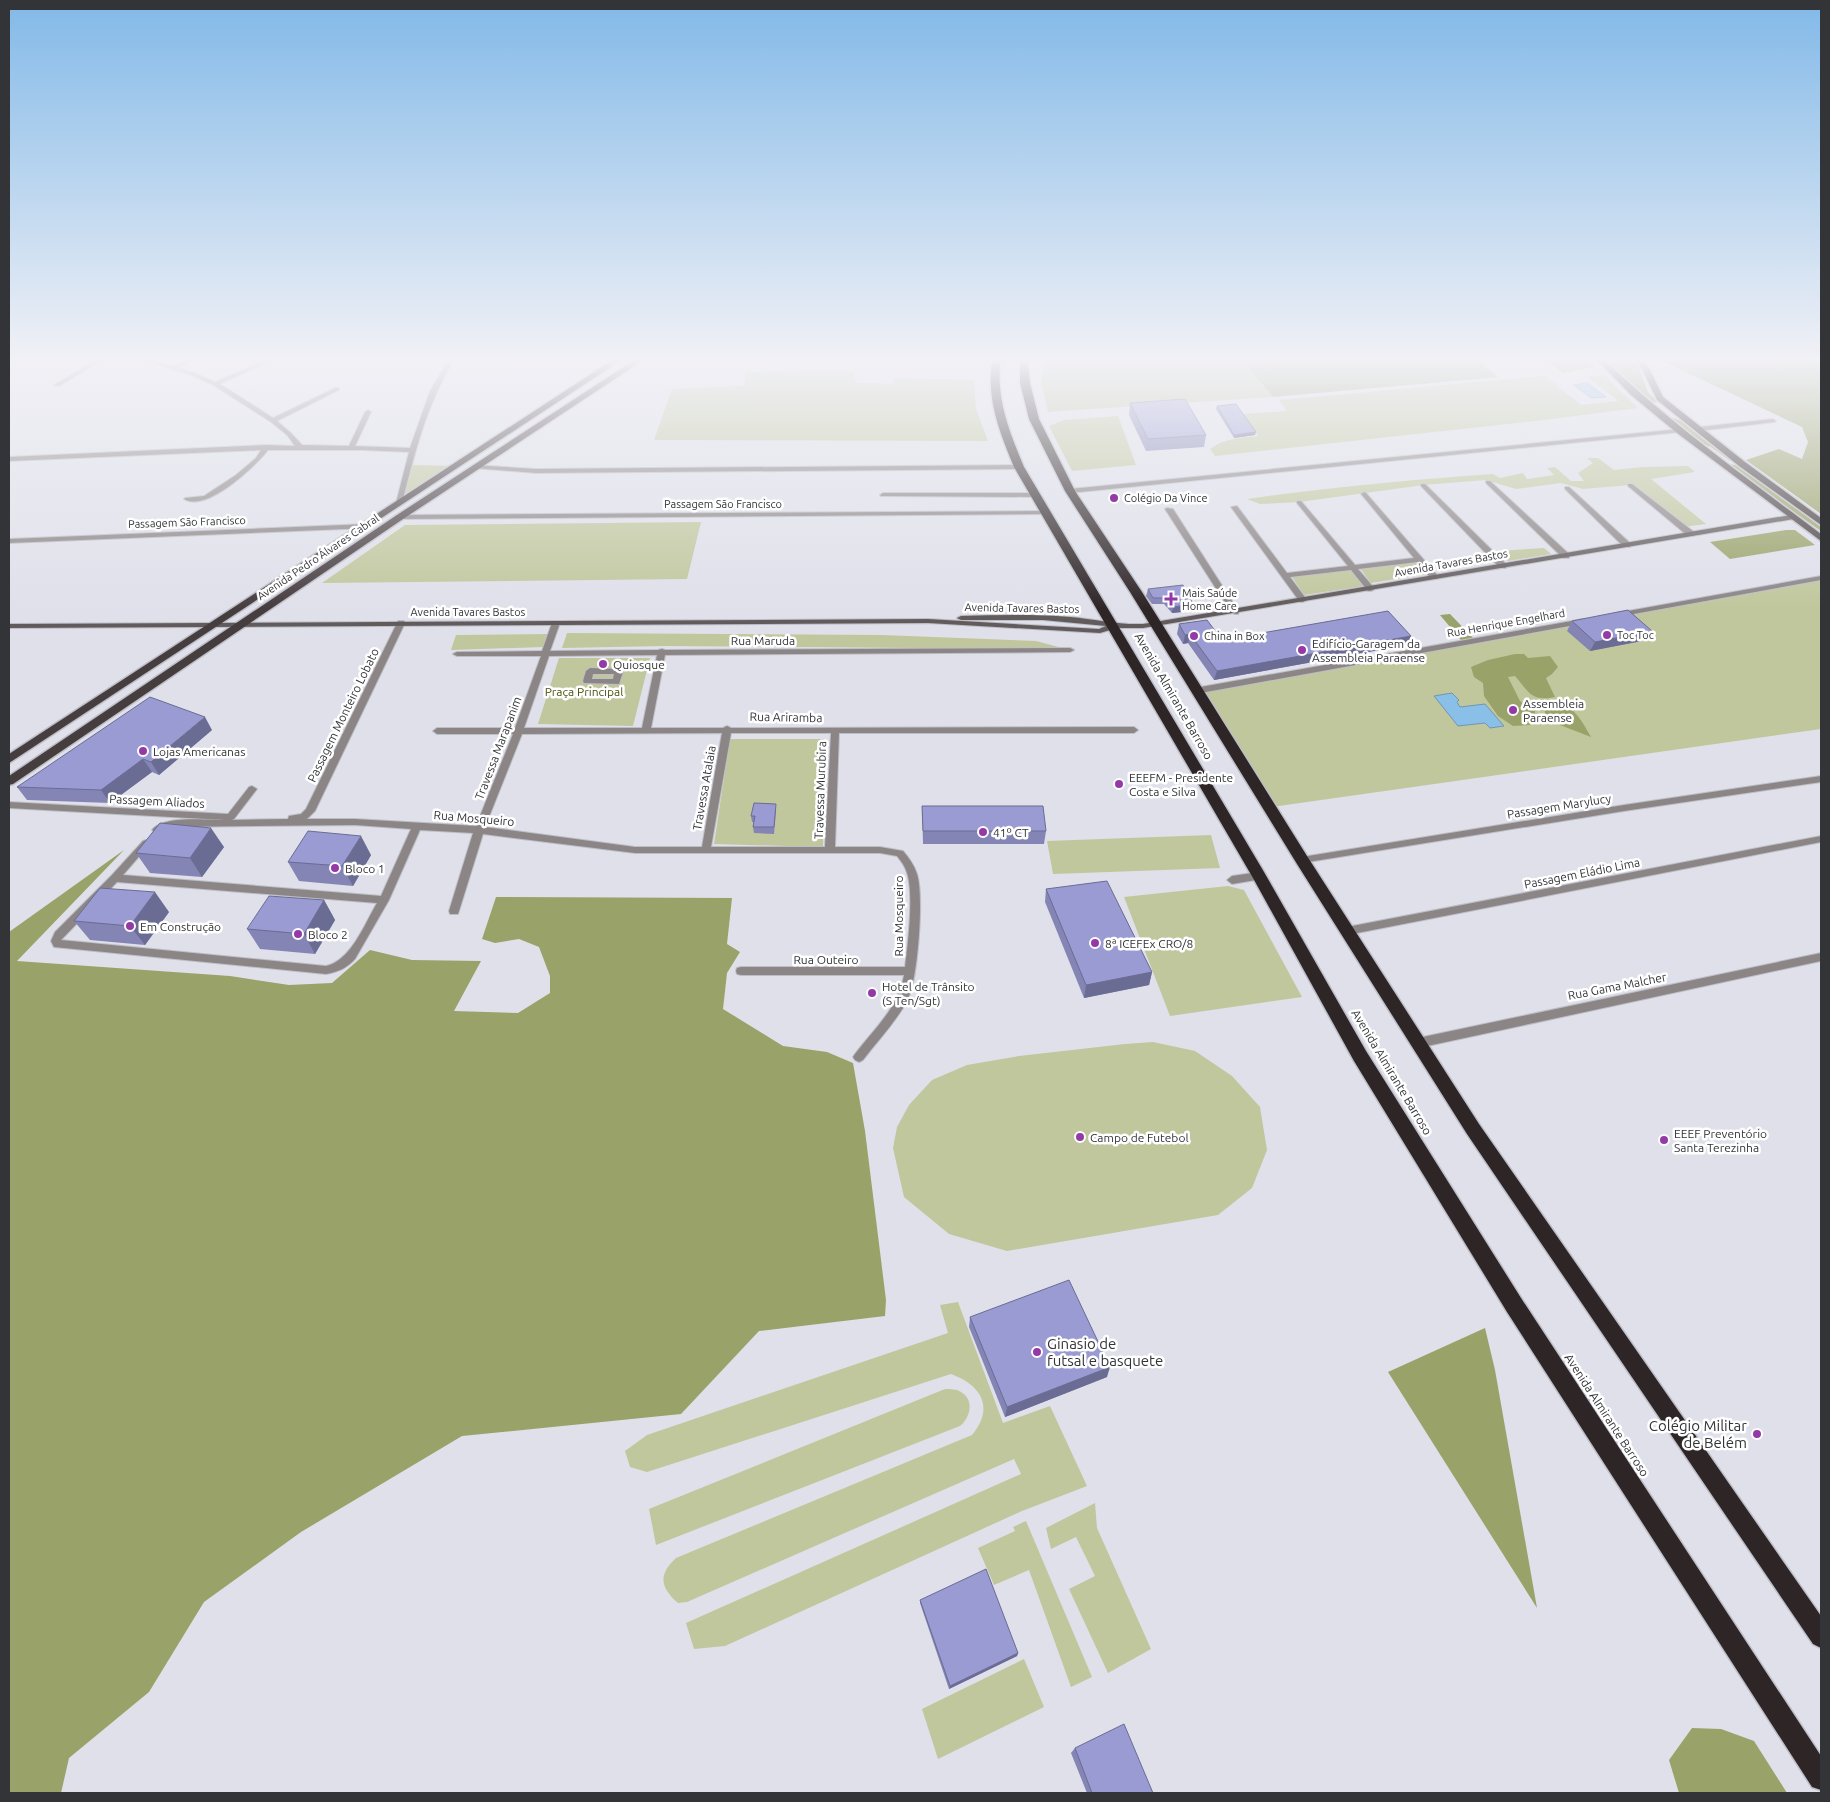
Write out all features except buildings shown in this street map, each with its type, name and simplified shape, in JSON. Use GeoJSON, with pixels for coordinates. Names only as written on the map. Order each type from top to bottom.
{"type":"FeatureCollection","features":[{"type":"Feature","properties":{"kind":"highway","name":"Avenida Almirante Barroso"},"geometry":{"type":"LineString","coordinates":[[1008,441],[1019,467],[1259,876],[1360,1056],[1514,1305],[1821,1778]]}},
{"type":"Feature","properties":{"kind":"highway","name":"Avenida Almirante Barroso"},"geometry":{"type":"LineString","coordinates":[[1044,441],[1070,491],[1473,1129],[1821,1636]]}},
{"type":"Feature","properties":{"kind":"main road","name":"Avenida Pedro Álvares Cabral"},"geometry":{"type":"LineString","coordinates":[[9,759],[494,441]]}},
{"type":"Feature","properties":{"kind":"main road","name":"Avenida Pedro Álvares Cabral"},"geometry":{"type":"LineString","coordinates":[[9,781],[514,441]]}},
{"type":"Feature","properties":{"kind":"main road"},"geometry":{"type":"LineString","coordinates":[[1693,441],[1821,538]]}},
{"type":"Feature","properties":{"kind":"main road"},"geometry":{"type":"LineString","coordinates":[[1714,441],[1821,522]]}},
{"type":"Feature","properties":{"kind":"main road"},"geometry":{"type":"LineString","coordinates":[[1702,448],[1711,450],[1730,463],[1742,464]]}},
{"type":"Feature","properties":{"kind":"main road","name":"Avenida Tavares Bastos"},"geometry":{"type":"LineString","coordinates":[[9,626],[928,621],[1100,631],[1114,626],[1155,625],[1235,612],[1791,517]]}},
{"type":"Feature","properties":{"kind":"street"},"geometry":{"type":"LineString","coordinates":[[295,441],[299,446]]}},
{"type":"Feature","properties":{"kind":"street"},"geometry":{"type":"LineString","coordinates":[[352,446],[354,441]]}},
{"type":"Feature","properties":{"kind":"street"},"geometry":{"type":"LineString","coordinates":[[399,503],[416,441]]}},
{"type":"Feature","properties":{"kind":"street"},"geometry":{"type":"LineString","coordinates":[[1070,491],[1577,441]]}},
{"type":"Feature","properties":{"kind":"street"},"geometry":{"type":"LineString","coordinates":[[9,459],[299,446],[352,446],[413,450]]}},
{"type":"Feature","properties":{"kind":"street"},"geometry":{"type":"LineString","coordinates":[[187,498],[206,498],[258,459],[267,447]]}},
{"type":"Feature","properties":{"kind":"street"},"geometry":{"type":"LineString","coordinates":[[474,467],[536,471],[1019,467]]}},
{"type":"Feature","properties":{"kind":"street"},"geometry":{"type":"LineString","coordinates":[[1488,482],[1566,556]]}},
{"type":"Feature","properties":{"kind":"street"},"geometry":{"type":"LineString","coordinates":[[1424,485],[1503,566]]}},
{"type":"Feature","properties":{"kind":"street"},"geometry":{"type":"LineString","coordinates":[[1630,485],[1691,534]]}},
{"type":"Feature","properties":{"kind":"street"},"geometry":{"type":"LineString","coordinates":[[1566,488],[1627,545]]}},
{"type":"Feature","properties":{"kind":"street"},"geometry":{"type":"LineString","coordinates":[[1364,494],[1434,577]]}},
{"type":"Feature","properties":{"kind":"street"},"geometry":{"type":"LineString","coordinates":[[883,495],[1036,495]]}},
{"type":"Feature","properties":{"kind":"street"},"geometry":{"type":"LineString","coordinates":[[1299,502],[1370,588]]}},
{"type":"Feature","properties":{"kind":"street"},"geometry":{"type":"LineString","coordinates":[[1235,507],[1303,600]]}},
{"type":"Feature","properties":{"kind":"street"},"geometry":{"type":"LineString","coordinates":[[1169,510],[1235,612]]}},
{"type":"Feature","properties":{"kind":"street","name":"Passagem São Francisco"},"geometry":{"type":"LineString","coordinates":[[400,517],[1046,513]]}},
{"type":"Feature","properties":{"kind":"street","name":"Passagem São Francisco"},"geometry":{"type":"LineString","coordinates":[[9,541],[366,526]]}},
{"type":"Feature","properties":{"kind":"street"},"geometry":{"type":"LineString","coordinates":[[1285,575],[1419,560]]}},
{"type":"Feature","properties":{"kind":"street"},"geometry":{"type":"LineString","coordinates":[[1609,616],[1821,578]]}},
{"type":"Feature","properties":{"kind":"street","name":"Rua Henrique Engelhard"},"geometry":{"type":"LineString","coordinates":[[1196,691],[1590,620]]}},
{"type":"Feature","properties":{"kind":"street","name":"Passagem Monteiro Lobato"},"geometry":{"type":"LineString","coordinates":[[304,817],[310,811],[401,623]]}},
{"type":"Feature","properties":{"kind":"street","name":"Travessa Marapanim"},"geometry":{"type":"LineString","coordinates":[[454,911],[479,830],[519,730],[556,623]]}},
{"type":"Feature","properties":{"kind":"street","name":"Rua Maruda"},"geometry":{"type":"LineString","coordinates":[[457,654],[662,651],[1070,650]]}},
{"type":"Feature","properties":{"kind":"street"},"geometry":{"type":"LineString","coordinates":[[646,730],[662,651]]}},
{"type":"Feature","properties":{"kind":"street","name":"Travessa Atalaia"},"geometry":{"type":"LineString","coordinates":[[706,850],[727,729]]}},
{"type":"Feature","properties":{"kind":"street","name":"Rua Ariramba"},"geometry":{"type":"LineString","coordinates":[[437,730],[1134,730]]}},
{"type":"Feature","properties":{"kind":"street","name":"Travessa Murubira"},"geometry":{"type":"LineString","coordinates":[[830,851],[836,730]]}},
{"type":"Feature","properties":{"kind":"street","name":"Passagem Marylucy"},"geometry":{"type":"LineString","coordinates":[[1302,860],[1624,808],[1821,779]]}},
{"type":"Feature","properties":{"kind":"street"},"geometry":{"type":"LineString","coordinates":[[231,817],[252,789]]}},
{"type":"Feature","properties":{"kind":"street","name":"Passagem Aliados"},"geometry":{"type":"LineString","coordinates":[[9,806],[231,817],[304,817]]}},
{"type":"Feature","properties":{"kind":"street","name":"Rua Mosqueiro"},"geometry":{"type":"LineString","coordinates":[[384,900],[345,963],[326,970],[58,944],[56,940],[160,827],[168,824],[355,822],[479,830],[635,850],[887,851],[900,853],[906,861],[913,878],[913,928],[910,971],[906,993],[859,1057]]}},
{"type":"Feature","properties":{"kind":"street"},"geometry":{"type":"LineString","coordinates":[[115,878],[384,900],[418,826]]}},
{"type":"Feature","properties":{"kind":"street","name":"Passagem Eládio Lima"},"geometry":{"type":"LineString","coordinates":[[1347,931],[1821,839]]}},
{"type":"Feature","properties":{"kind":"street"},"geometry":{"type":"LineString","coordinates":[[1232,880],[1259,876]]}},
{"type":"Feature","properties":{"kind":"street","name":"Rua Gama Malcher"},"geometry":{"type":"LineString","coordinates":[[1418,1043],[1821,957]]}},
{"type":"Feature","properties":{"kind":"street","name":"Rua Outeiro"},"geometry":{"type":"LineString","coordinates":[[741,971],[910,971]]}},
{"type":"Feature","properties":{"kind":"green space"},"geometry":{"type":"Polygon","coordinates":[[[1057,441],[1127,441],[1136,465],[1072,471],[1057,441]]]}},
{"type":"Feature","properties":{"kind":"green space"},"geometry":{"type":"Polygon","coordinates":[[[1227,441],[1352,441],[1215,456],[1210,449],[1227,441]]]}},
{"type":"Feature","properties":{"kind":"green space"},"geometry":{"type":"Polygon","coordinates":[[[1698,441],[1708,441],[1735,462],[1730,461],[1711,447],[1698,441]]]}},
{"type":"Feature","properties":{"kind":"green space"},"geometry":{"type":"Polygon","coordinates":[[[1821,441],[1821,514],[1746,460],[1779,449],[1802,459],[1808,442],[1821,441]]]}},
{"type":"Feature","properties":{"kind":"green space"},"geometry":{"type":"Polygon","coordinates":[[[1587,458],[1598,458],[1614,470],[1688,466],[1695,472],[1651,479],[1706,524],[1682,527],[1630,485],[1583,489],[1561,483],[1516,489],[1486,480],[1424,485],[1299,502],[1260,504],[1247,499],[1370,484],[1493,474],[1500,478],[1523,473],[1527,479],[1554,475],[1547,468],[1555,467],[1571,481],[1584,481],[1578,473],[1593,463],[1587,458]]]}},
{"type":"Feature","properties":{"kind":"green space"},"geometry":{"type":"Polygon","coordinates":[[[1730,464],[1738,466],[1821,527],[1821,531],[1736,471],[1730,464]]]}},
{"type":"Feature","properties":{"kind":"green space"},"geometry":{"type":"Polygon","coordinates":[[[412,465],[456,466],[399,503],[412,465]]]}},
{"type":"Feature","properties":{"kind":"green space"},"geometry":{"type":"Polygon","coordinates":[[[701,522],[687,579],[322,583],[405,525],[701,522]]]}},
{"type":"Feature","properties":{"kind":"green space"},"geometry":{"type":"Polygon","coordinates":[[[1795,530],[1815,545],[1730,559],[1710,542],[1795,530]]]}},
{"type":"Feature","properties":{"kind":"green space"},"geometry":{"type":"Polygon","coordinates":[[[1544,548],[1551,554],[1508,561],[1497,551],[1544,548]]]}},
{"type":"Feature","properties":{"kind":"green space"},"geometry":{"type":"Polygon","coordinates":[[[1418,562],[1427,574],[1371,583],[1360,568],[1418,562]]]}},
{"type":"Feature","properties":{"kind":"green space"},"geometry":{"type":"Polygon","coordinates":[[[1350,570],[1364,586],[1304,595],[1292,577],[1350,570]]]}},
{"type":"Feature","properties":{"kind":"green space","name":"Assembleia Paraense"},"geometry":{"type":"Polygon","coordinates":[[[1821,578],[1821,729],[1265,808],[1194,691],[1821,578]]]}},
{"type":"Feature","properties":{"kind":"green space"},"geometry":{"type":"Polygon","coordinates":[[[1450,614],[1474,639],[1461,640],[1440,615],[1450,614]]]}},
{"type":"Feature","properties":{"kind":"green space"},"geometry":{"type":"Polygon","coordinates":[[[567,633],[882,635],[1036,641],[1066,649],[663,646],[562,648],[567,633]]]}},
{"type":"Feature","properties":{"kind":"green space"},"geometry":{"type":"Polygon","coordinates":[[[548,634],[543,647],[451,650],[456,635],[548,634]]]}},
{"type":"Feature","properties":{"kind":"green space"},"geometry":{"type":"Polygon","coordinates":[[[1524,654],[1528,658],[1550,656],[1558,667],[1546,678],[1555,697],[1535,697],[1527,691],[1515,676],[1508,677],[1520,701],[1535,711],[1535,719],[1530,725],[1513,726],[1498,716],[1484,696],[1483,683],[1474,677],[1471,667],[1488,660],[1524,654]]]}},
{"type":"Feature","properties":{"kind":"green space","name":"Praça Principal"},"geometry":{"type":"Polygon","coordinates":[[[559,658],[650,658],[633,726],[538,724],[559,658]]]}},
{"type":"Feature","properties":{"kind":"green space"},"geometry":{"type":"Polygon","coordinates":[[[1552,702],[1572,710],[1591,737],[1547,720],[1543,705],[1552,702]]]}},
{"type":"Feature","properties":{"kind":"green space"},"geometry":{"type":"Polygon","coordinates":[[[730,739],[824,739],[823,847],[714,844],[730,739]]]}},
{"type":"Feature","properties":{"kind":"green space"},"geometry":{"type":"Polygon","coordinates":[[[1211,835],[1220,868],[1053,874],[1047,841],[1211,835]]]}},
{"type":"Feature","properties":{"kind":"green space"},"geometry":{"type":"Polygon","coordinates":[[[124,850],[17,961],[230,976],[289,985],[332,983],[370,950],[412,960],[481,961],[454,1011],[518,1013],[550,993],[550,976],[539,947],[519,939],[495,943],[482,939],[496,897],[732,898],[727,944],[740,952],[727,973],[723,1009],[783,1046],[827,1052],[853,1063],[865,1131],[886,1300],[885,1316],[759,1331],[681,1414],[462,1436],[301,1532],[204,1602],[149,1692],[69,1758],[61,1793],[9,1793],[9,932],[124,850]]]}},
{"type":"Feature","properties":{"kind":"green space"},"geometry":{"type":"Polygon","coordinates":[[[1228,886],[1244,890],[1302,997],[1170,1016],[1124,897],[1228,886]]]}},
{"type":"Feature","properties":{"kind":"green space","name":"Campo de Futebol"},"geometry":{"type":"Polygon","coordinates":[[[1153,1042],[1195,1051],[1232,1076],[1260,1107],[1267,1150],[1252,1188],[1218,1215],[1007,1251],[949,1234],[904,1197],[893,1148],[897,1127],[909,1105],[932,1080],[967,1065],[1019,1056],[1153,1042]]]}},
{"type":"Feature","properties":{"kind":"green space"},"geometry":{"type":"Polygon","coordinates":[[[958,1302],[1003,1423],[1050,1406],[1087,1486],[1022,1511],[725,1646],[694,1649],[686,1623],[1021,1474],[1014,1459],[687,1602],[678,1603],[668,1592],[664,1581],[666,1570],[676,1558],[972,1435],[983,1415],[981,1398],[970,1384],[951,1374],[647,1472],[630,1467],[625,1451],[647,1435],[948,1333],[940,1305],[958,1302]]]}},
{"type":"Feature","properties":{"kind":"green space"},"geometry":{"type":"Polygon","coordinates":[[[1485,1328],[1495,1370],[1537,1608],[1388,1372],[1485,1328]]]}},
{"type":"Feature","properties":{"kind":"green space"},"geometry":{"type":"Polygon","coordinates":[[[945,1389],[959,1391],[968,1400],[970,1409],[960,1426],[656,1545],[649,1509],[945,1389]]]}},
{"type":"Feature","properties":{"kind":"green space"},"geometry":{"type":"Polygon","coordinates":[[[1095,1503],[1097,1528],[1151,1649],[1108,1673],[1069,1589],[1095,1576],[1076,1537],[1051,1549],[1046,1528],[1095,1503]]]}},
{"type":"Feature","properties":{"kind":"green space"},"geometry":{"type":"Polygon","coordinates":[[[1026,1521],[1092,1677],[1071,1687],[1029,1570],[994,1585],[978,1548],[1015,1531],[1013,1527],[1026,1521]]]}},
{"type":"Feature","properties":{"kind":"green space"},"geometry":{"type":"Polygon","coordinates":[[[1024,1659],[1044,1707],[938,1759],[922,1709],[1024,1659]]]}},
{"type":"Feature","properties":{"kind":"green space"},"geometry":{"type":"Polygon","coordinates":[[[1692,1728],[1721,1729],[1754,1741],[1787,1793],[1679,1793],[1669,1760],[1692,1728]]]}},
{"type":"Feature","properties":{"kind":"water"},"geometry":{"type":"Polygon","coordinates":[[[1452,693],[1459,700],[1457,702],[1460,707],[1485,704],[1504,726],[1490,728],[1485,723],[1458,726],[1434,696],[1452,693]]]}},
{"type":"Feature","properties":{"kind":"place","name":"Colégio Da Vince"},"geometry":{"type":"Point","coordinates":[1114,498]}},
{"type":"Feature","properties":{"kind":"place","name":"Mais Saúde Home Care"},"geometry":{"type":"Point","coordinates":[1171,599]}},
{"type":"Feature","properties":{"kind":"place","name":"Toc Toc"},"geometry":{"type":"Point","coordinates":[1607,635]}},
{"type":"Feature","properties":{"kind":"place","name":"China in Box"},"geometry":{"type":"Point","coordinates":[1194,636]}},
{"type":"Feature","properties":{"kind":"place","name":"Edifício-Garagem da Assembleia Paraense"},"geometry":{"type":"Point","coordinates":[1302,650]}},
{"type":"Feature","properties":{"kind":"place","name":"Quiosque"},"geometry":{"type":"Point","coordinates":[603,664]}},
{"type":"Feature","properties":{"kind":"place","name":"Assembleia Paraense"},"geometry":{"type":"Point","coordinates":[1513,710]}},
{"type":"Feature","properties":{"kind":"place","name":"Lojas Americanas"},"geometry":{"type":"Point","coordinates":[143,751]}},
{"type":"Feature","properties":{"kind":"place","name":"EEEFM - Presidente Costa e Silva"},"geometry":{"type":"Point","coordinates":[1119,784]}},
{"type":"Feature","properties":{"kind":"place","name":"41º CT"},"geometry":{"type":"Point","coordinates":[983,832]}},
{"type":"Feature","properties":{"kind":"place","name":"Bloco 1"},"geometry":{"type":"Point","coordinates":[335,868]}},
{"type":"Feature","properties":{"kind":"place","name":"Em Construção"},"geometry":{"type":"Point","coordinates":[130,926]}},
{"type":"Feature","properties":{"kind":"place","name":"Bloco 2"},"geometry":{"type":"Point","coordinates":[298,934]}},
{"type":"Feature","properties":{"kind":"place","name":"8ª ICEFEx CRO/8"},"geometry":{"type":"Point","coordinates":[1095,943]}},
{"type":"Feature","properties":{"kind":"place","name":"Hotel de Trânsito (S Ten/Sgt)"},"geometry":{"type":"Point","coordinates":[872,993]}},
{"type":"Feature","properties":{"kind":"place","name":"Campo de Futebol"},"geometry":{"type":"Point","coordinates":[1080,1137]}},
{"type":"Feature","properties":{"kind":"place","name":"EEEF Preventório Santa Terezinha"},"geometry":{"type":"Point","coordinates":[1664,1140]}},
{"type":"Feature","properties":{"kind":"place","name":"Ginasio de futsal e basquete"},"geometry":{"type":"Point","coordinates":[1037,1352]}},
{"type":"Feature","properties":{"kind":"place","name":"Colégio Militar de Belém"},"geometry":{"type":"Point","coordinates":[1757,1434]}}]}
